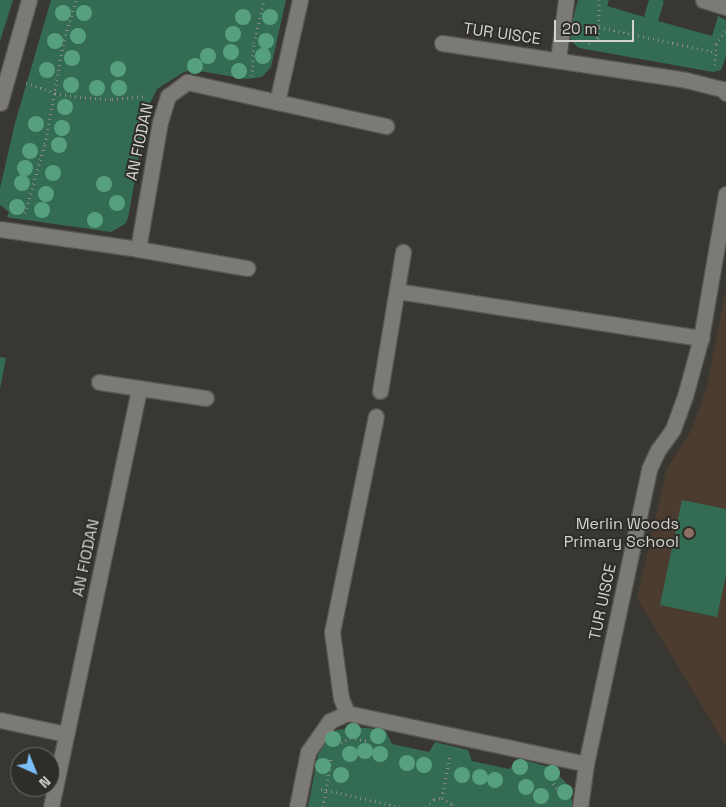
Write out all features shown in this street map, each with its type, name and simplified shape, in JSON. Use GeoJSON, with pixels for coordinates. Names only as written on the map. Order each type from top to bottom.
{"type":"FeatureCollection","features":[{"type":"Feature","properties":{"kind":"street"},"geometry":{"type":"LineString","coordinates":[[0,103],[7,72],[29,0]]}},
{"type":"Feature","properties":{"kind":"street"},"geometry":{"type":"LineString","coordinates":[[277,102],[300,0]]}},
{"type":"Feature","properties":{"kind":"street","name":"TUR UISCE"},"geometry":{"type":"LineString","coordinates":[[558,59],[566,0]]}},
{"type":"Feature","properties":{"kind":"street"},"geometry":{"type":"LineString","coordinates":[[703,0],[726,7]]}},
{"type":"Feature","properties":{"kind":"street","name":"TUR UISCE"},"geometry":{"type":"LineString","coordinates":[[442,44],[558,59],[686,80],[721,90]]}},
{"type":"Feature","properties":{"kind":"street","name":"AN FIODAN"},"geometry":{"type":"LineString","coordinates":[[138,249],[160,122],[168,96],[187,82],[386,126]]}},
{"type":"Feature","properties":{"kind":"street","name":"TUR UISCE"},"geometry":{"type":"LineString","coordinates":[[580,807],[586,764],[649,469],[658,450],[673,429],[685,396],[701,338],[726,194]]}},
{"type":"Feature","properties":{"kind":"street"},"geometry":{"type":"LineString","coordinates":[[0,229],[138,249],[247,268]]}},
{"type":"Feature","properties":{"kind":"street"},"geometry":{"type":"LineString","coordinates":[[380,391],[403,252]]}},
{"type":"Feature","properties":{"kind":"street"},"geometry":{"type":"LineString","coordinates":[[397,291],[701,338]]}},
{"type":"Feature","properties":{"kind":"street"},"geometry":{"type":"LineString","coordinates":[[99,382],[206,398]]}},
{"type":"Feature","properties":{"kind":"street","name":"AN FIODAN"},"geometry":{"type":"LineString","coordinates":[[51,807],[139,389]]}},
{"type":"Feature","properties":{"kind":"street"},"geometry":{"type":"LineString","coordinates":[[347,713],[341,698],[332,632],[376,416]]}},
{"type":"Feature","properties":{"kind":"street"},"geometry":{"type":"LineString","coordinates":[[297,807],[308,752],[330,721],[347,713],[586,764]]}},
{"type":"Feature","properties":{"kind":"street"},"geometry":{"type":"LineString","coordinates":[[0,720],[66,734]]}},
{"type":"Feature","properties":{"kind":"path"},"geometry":{"type":"LineString","coordinates":[[20,232],[45,144],[64,40],[76,0]]}},
{"type":"Feature","properties":{"kind":"path"},"geometry":{"type":"LineString","coordinates":[[254,97],[252,76],[254,43],[264,0]]}},
{"type":"Feature","properties":{"kind":"path"},"geometry":{"type":"LineString","coordinates":[[560,39],[581,50],[598,38],[599,0]]}},
{"type":"Feature","properties":{"kind":"path"},"geometry":{"type":"LineString","coordinates":[[599,27],[715,52]]}},
{"type":"Feature","properties":{"kind":"path"},"geometry":{"type":"LineString","coordinates":[[721,90],[715,52],[716,44],[726,29]]}},
{"type":"Feature","properties":{"kind":"path"},"geometry":{"type":"LineString","coordinates":[[7,72],[33,86],[55,93],[80,97],[112,99],[168,96]]}},
{"type":"Feature","properties":{"kind":"path"},"geometry":{"type":"LineString","coordinates":[[442,798],[454,736]]}},
{"type":"Feature","properties":{"kind":"path"},"geometry":{"type":"LineString","coordinates":[[336,750],[340,744],[350,738],[375,742]]}},
{"type":"Feature","properties":{"kind":"path"},"geometry":{"type":"LineString","coordinates":[[323,807],[332,756]]}},
{"type":"Feature","properties":{"kind":"path"},"geometry":{"type":"LineString","coordinates":[[440,756],[459,760]]}},
{"type":"Feature","properties":{"kind":"path"},"geometry":{"type":"LineString","coordinates":[[544,778],[553,780],[559,789],[560,795]]}},
{"type":"Feature","properties":{"kind":"path"},"geometry":{"type":"LineString","coordinates":[[326,790],[400,807]]}},
{"type":"Feature","properties":{"kind":"path"},"geometry":{"type":"LineString","coordinates":[[426,807],[434,799],[442,798],[452,804],[453,807]]}},
{"type":"Feature","properties":{"kind":"shaded area","name":"Merlin Woods Primary School"},"geometry":{"type":"Polygon","coordinates":[[[726,289],[726,746],[637,598],[667,468],[691,431],[707,386],[726,289]]]}},
{"type":"Feature","properties":{"kind":"green space"},"geometry":{"type":"Polygon","coordinates":[[[0,0],[13,0],[0,41],[0,0]]]}},
{"type":"Feature","properties":{"kind":"green space"},"geometry":{"type":"Polygon","coordinates":[[[51,0],[286,0],[271,67],[262,77],[247,79],[193,70],[184,72],[157,89],[148,107],[128,218],[125,224],[111,232],[7,217],[9,212],[0,205],[0,188],[15,123],[51,0]]]}},
{"type":"Feature","properties":{"kind":"green space"},"geometry":{"type":"Polygon","coordinates":[[[578,0],[609,0],[607,6],[644,17],[649,0],[661,0],[664,1],[658,21],[712,36],[718,16],[726,20],[726,56],[721,70],[713,72],[579,48],[571,41],[569,33],[578,0]]]}},
{"type":"Feature","properties":{"kind":"green space"},"geometry":{"type":"Polygon","coordinates":[[[0,357],[6,358],[0,389],[0,357]]]}},
{"type":"Feature","properties":{"kind":"green space"},"geometry":{"type":"Polygon","coordinates":[[[682,500],[726,509],[726,575],[717,617],[660,605],[682,500]]]}},
{"type":"Feature","properties":{"kind":"green space"},"geometry":{"type":"Polygon","coordinates":[[[355,727],[385,730],[392,744],[429,752],[435,742],[468,750],[472,761],[509,769],[520,759],[552,768],[566,783],[572,800],[572,807],[308,807],[318,755],[324,742],[337,730],[355,727]]]}},
{"type":"Feature","properties":{"kind":"place","name":"Merlin Woods Primary School"},"geometry":{"type":"Point","coordinates":[689,533]}}]}
